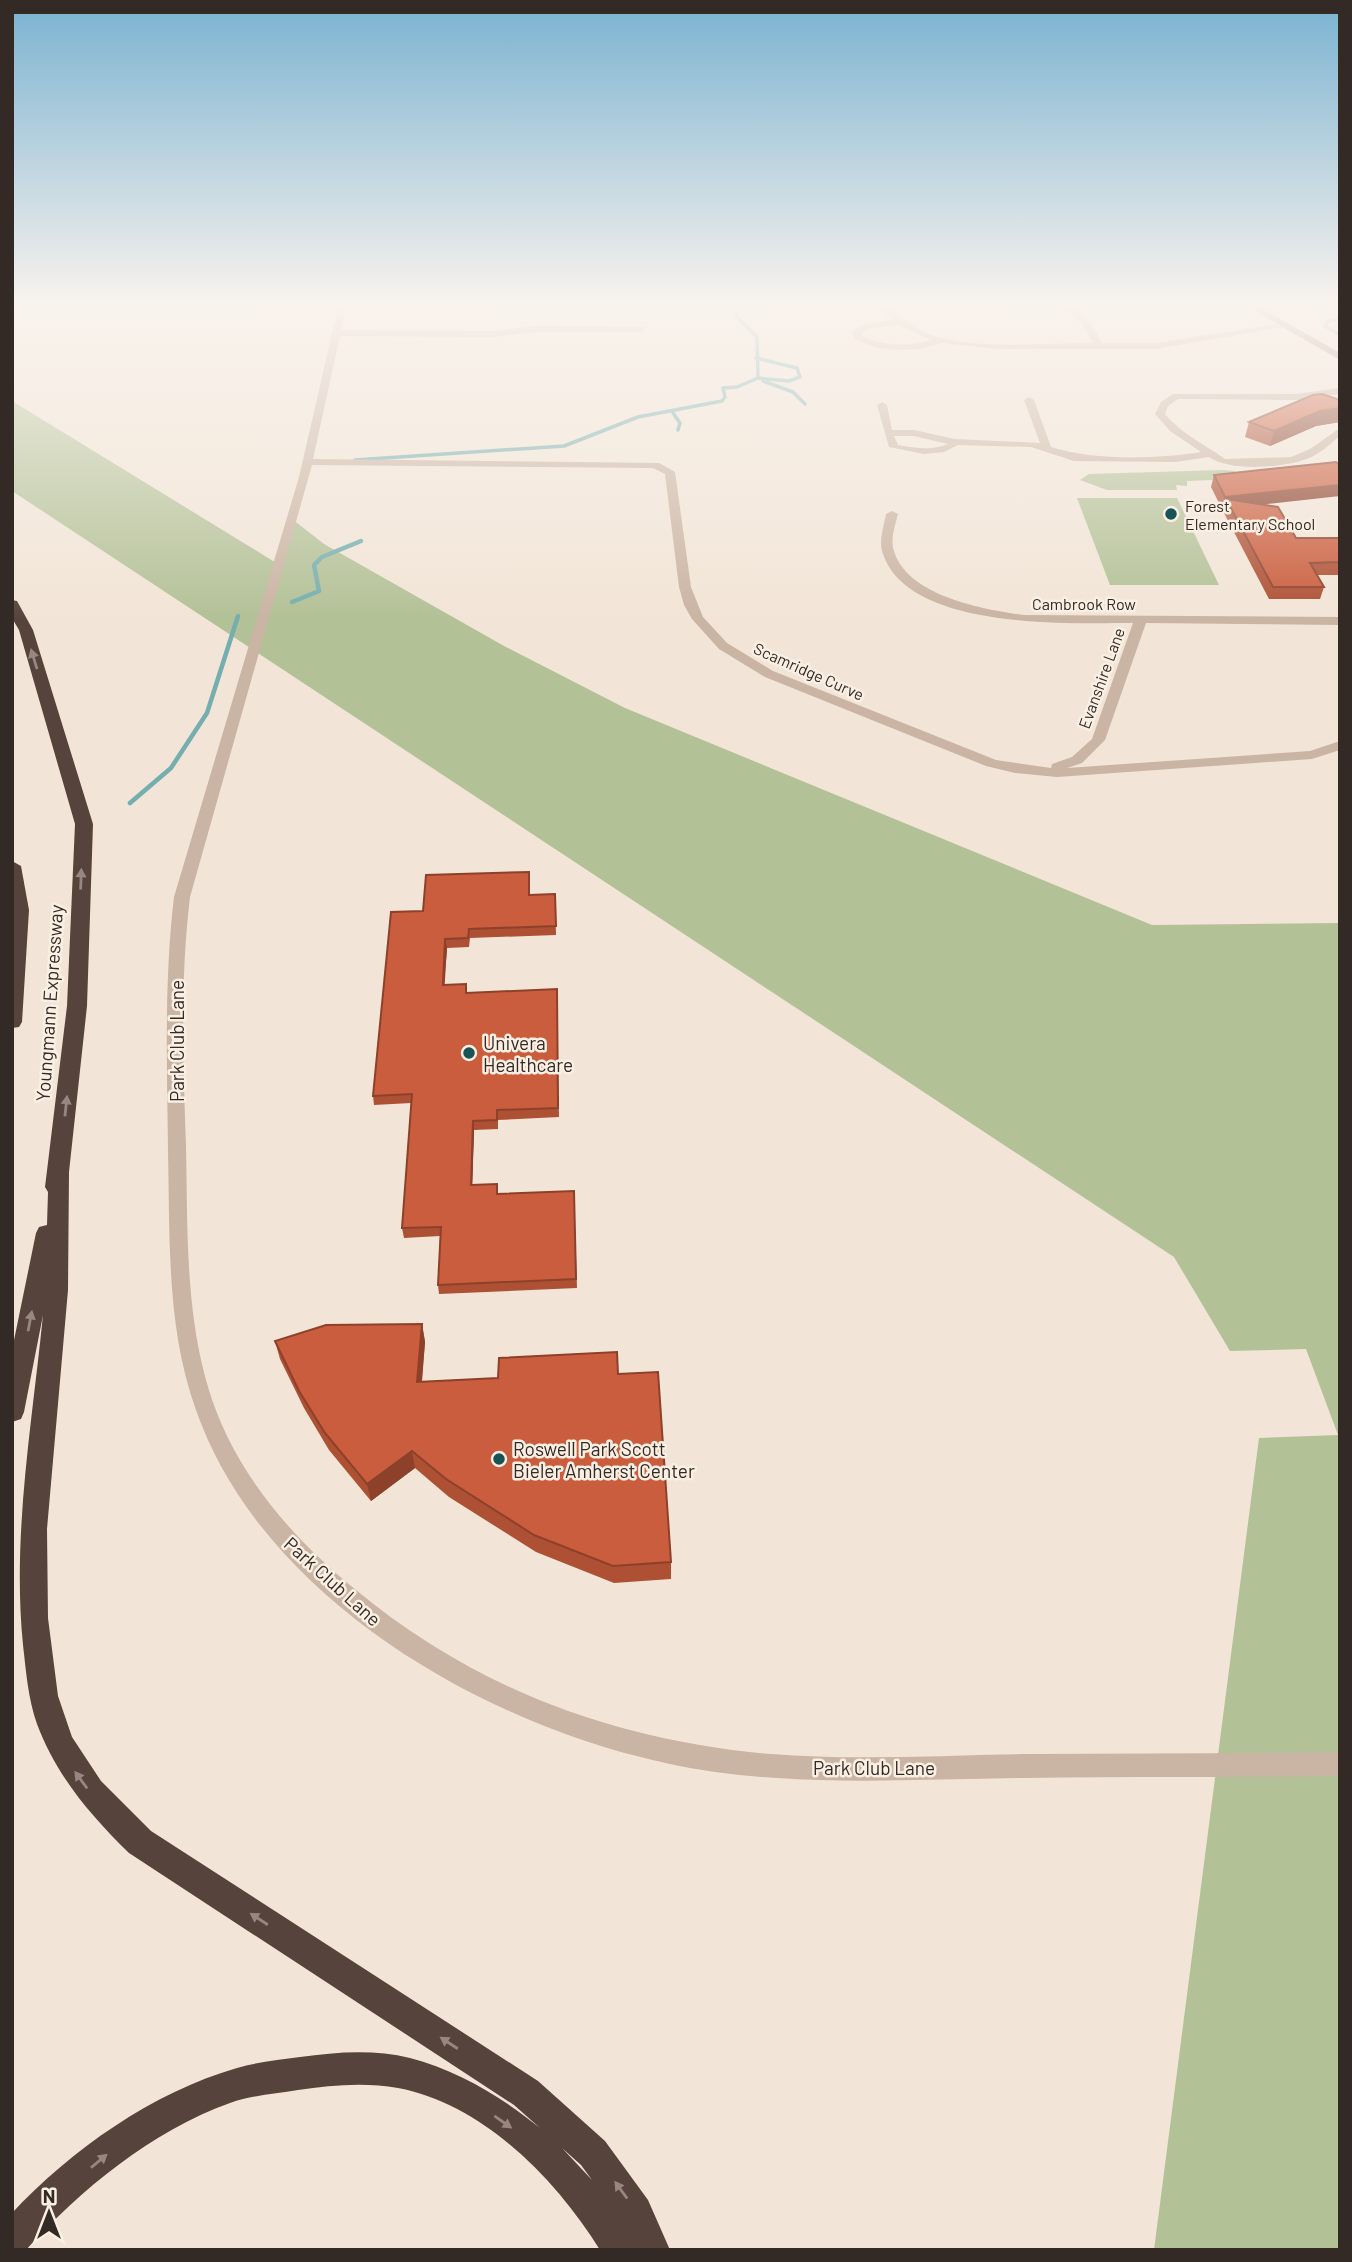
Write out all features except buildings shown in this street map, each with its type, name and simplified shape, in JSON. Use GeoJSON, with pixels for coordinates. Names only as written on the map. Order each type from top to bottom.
{"type":"FeatureCollection","features":[{"type":"Feature","properties":{"kind":"highway","name":"Youngmann Expressway"},"geometry":{"type":"LineString","coordinates":[[12,604],[26,630],[83,824],[77,1006],[59,1174],[12,1412]]}},
{"type":"Feature","properties":{"kind":"highway","name":"Youngmann Expressway"},"geometry":{"type":"LineString","coordinates":[[12,866],[20,910],[12,1022]]}},
{"type":"Feature","properties":{"kind":"highway"},"geometry":{"type":"LineString","coordinates":[[59,1174],[55,1305],[32,1547],[32,1619],[41,1680],[53,1728],[77,1775],[106,1812],[141,1842],[526,2093],[593,2153],[636,2212],[653,2250]]}},
{"type":"Feature","properties":{"kind":"highway"},"geometry":{"type":"LineString","coordinates":[[12,2239],[31,2217],[110,2152],[170,2113],[233,2085],[325,2070],[375,2068],[423,2078],[467,2098],[505,2122],[552,2160],[599,2214],[620,2250]]}},
{"type":"Feature","properties":{"kind":"street","name":"Park Club Lane"},"geometry":{"type":"LineString","coordinates":[[319,409],[307,462],[182,897],[177,937],[174,1010],[179,1251],[190,1354],[214,1428],[251,1495],[307,1563],[362,1612],[450,1671],[498,1696],[567,1723],[653,1748],[750,1764],[832,1768],[1207,1768],[1340,1764]]}},
{"type":"Feature","properties":{"kind":"street"},"geometry":{"type":"LineString","coordinates":[[882,409],[894,446],[911,451],[938,450],[951,447],[956,442]]}},
{"type":"Feature","properties":{"kind":"street"},"geometry":{"type":"LineString","coordinates":[[1032,409],[1047,449]]}},
{"type":"Feature","properties":{"kind":"street"},"geometry":{"type":"LineString","coordinates":[[1162,409],[1160,414],[1168,426],[1182,437],[1213,453],[1222,462],[1272,462],[1313,452],[1340,431]]}},
{"type":"Feature","properties":{"kind":"street"},"geometry":{"type":"LineString","coordinates":[[888,433],[914,433],[956,442],[1012,442],[1074,458],[1175,458],[1213,453]]}},
{"type":"Feature","properties":{"kind":"street","name":"Scamridge Curve"},"geometry":{"type":"LineString","coordinates":[[307,462],[655,466],[670,472],[685,587],[698,619],[723,646],[744,661],[789,683],[991,764],[1057,773],[1312,755],[1340,745]]}},
{"type":"Feature","properties":{"kind":"street","name":"Cambrook Row"},"geometry":{"type":"LineString","coordinates":[[892,514],[888,548],[894,563],[913,583],[943,599],[1004,617],[1340,621]]}},
{"type":"Feature","properties":{"kind":"street","name":"Evanshire Lane"},"geometry":{"type":"LineString","coordinates":[[1015,769],[1068,765],[1090,750],[1098,740],[1141,619]]}},
{"type":"Feature","properties":{"kind":"street"},"geometry":{"type":"LineString","coordinates":[[1098,740],[1100,752],[1110,762],[1137,768]]}},
{"type":"Feature","properties":{"kind":"green space"},"geometry":{"type":"Polygon","coordinates":[[[12,409],[24,409],[278,564],[292,519],[324,544],[504,646],[625,708],[1152,925],[1340,923],[1340,2250],[1154,2250],[1259,1438],[1338,1435],[1306,1349],[1230,1351],[1174,1257],[12,491],[12,409]]]}},
{"type":"Feature","properties":{"kind":"green space"},"geometry":{"type":"Polygon","coordinates":[[[1235,471],[1240,476],[1237,479],[1187,481],[1187,486],[1176,485],[1177,490],[1107,490],[1080,480],[1089,474],[1235,471]]]}},
{"type":"Feature","properties":{"kind":"green space"},"geometry":{"type":"Polygon","coordinates":[[[1077,498],[1177,498],[1219,585],[1110,585],[1077,498]]]}},
{"type":"Feature","properties":{"kind":"waterway"},"geometry":{"type":"LineString","coordinates":[[355,460],[564,446],[638,417],[682,409]]}},
{"type":"Feature","properties":{"kind":"waterway"},"geometry":{"type":"LineString","coordinates":[[673,413],[680,423],[678,430]]}},
{"type":"Feature","properties":{"kind":"waterway"},"geometry":{"type":"LineString","coordinates":[[292,602],[319,591],[314,565],[322,557],[361,541]]}},
{"type":"Feature","properties":{"kind":"waterway"},"geometry":{"type":"LineString","coordinates":[[130,803],[171,768],[207,713],[238,616]]}},
{"type":"Feature","properties":{"kind":"place","name":"Forest Elementary School"},"geometry":{"type":"Point","coordinates":[1171,514]}},
{"type":"Feature","properties":{"kind":"place","name":"Univera Healthcare"},"geometry":{"type":"Point","coordinates":[469,1053]}},
{"type":"Feature","properties":{"kind":"place","name":"Roswell Park Scott Bieler Amherst Center"},"geometry":{"type":"Point","coordinates":[499,1459]}}]}
